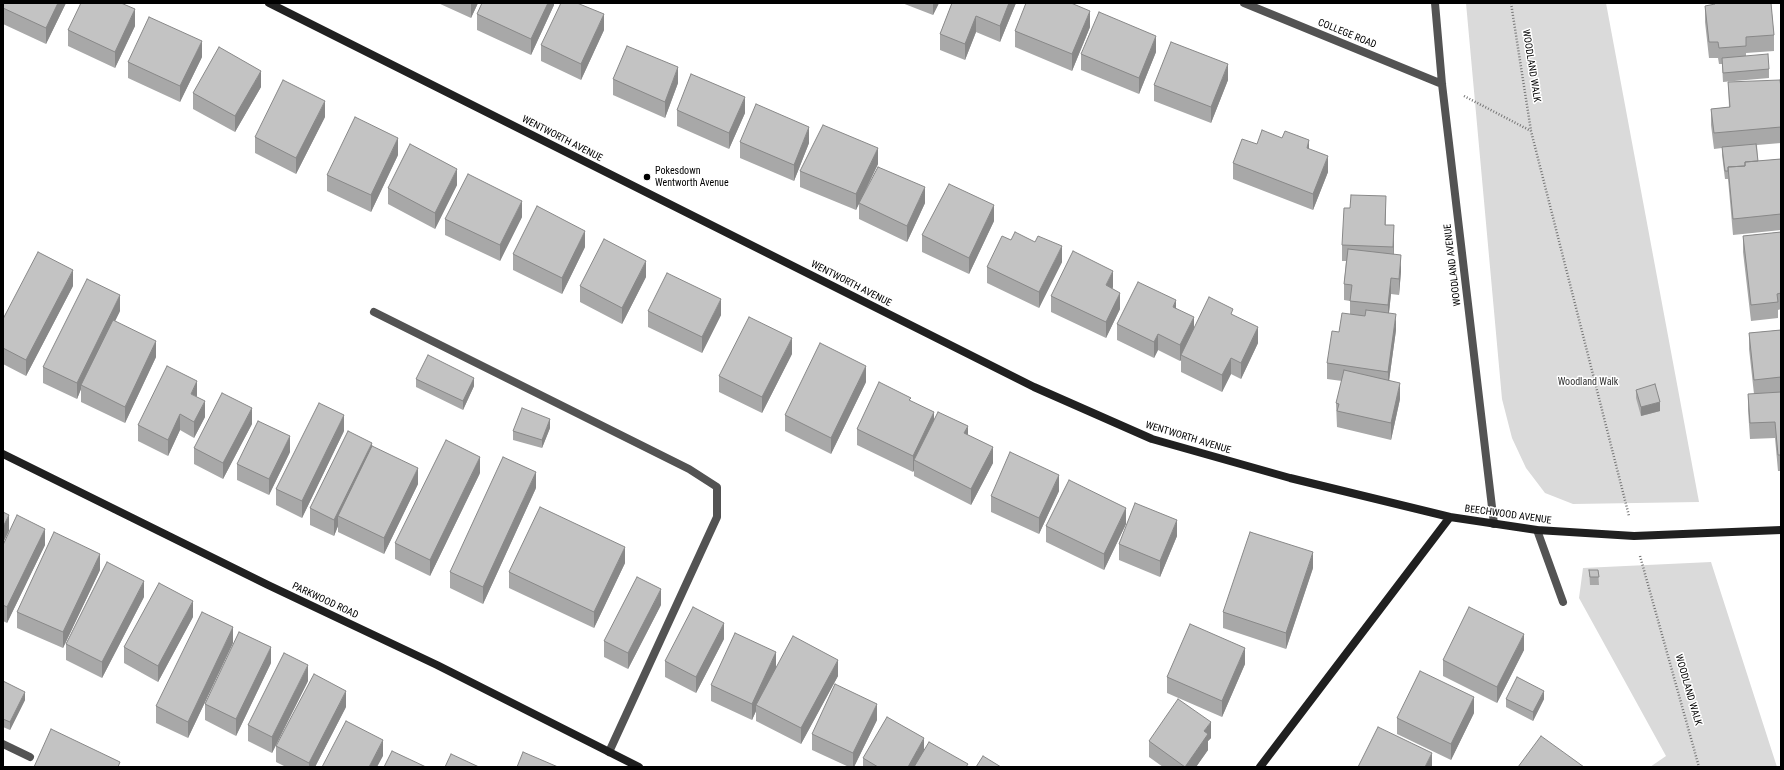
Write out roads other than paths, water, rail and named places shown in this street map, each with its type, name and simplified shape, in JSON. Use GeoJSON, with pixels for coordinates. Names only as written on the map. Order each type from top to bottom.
{"type":"FeatureCollection","features":[{"type":"Feature","properties":{"kind":"street","name":"WENTWORTH AVENUE"},"geometry":{"type":"LineString","coordinates":[[269,3],[1027,384],[1145,436],[1290,478],[1450,517]]}},
{"type":"Feature","properties":{"kind":"street","name":"COLLEGE ROAD"},"geometry":{"type":"LineString","coordinates":[[1244,3],[1442,84]]}},
{"type":"Feature","properties":{"kind":"street","name":"WOODLAND AVENUE"},"geometry":{"type":"LineString","coordinates":[[1435,3],[1442,84],[1494,524]]}},
{"type":"Feature","properties":{"kind":"street"},"geometry":{"type":"LineString","coordinates":[[374,312],[689,469],[717,487],[717,517],[609,752]]}},
{"type":"Feature","properties":{"kind":"street","name":"PARKWOOD ROAD"},"geometry":{"type":"LineString","coordinates":[[3,454],[268,585],[437,665],[639,767]]}},
{"type":"Feature","properties":{"kind":"street","name":"BEECHWOOD AVENUE"},"geometry":{"type":"LineString","coordinates":[[1260,767],[1450,517],[1538,530],[1634,536],[1781,530]]}},
{"type":"Feature","properties":{"kind":"street"},"geometry":{"type":"LineString","coordinates":[[1538,530],[1563,602]]}},
{"type":"Feature","properties":{"kind":"street"},"geometry":{"type":"LineString","coordinates":[[3,744],[30,757]]}},
{"type":"Feature","properties":{"kind":"place","name":"Pokesdown Wentworth Avenue"},"geometry":{"type":"Point","coordinates":[647,177]}},
{"type":"Feature","properties":{"kind":"park label","name":"Woodland Walk"},"geometry":{"type":"Point","coordinates":[1588,382]}}]}
